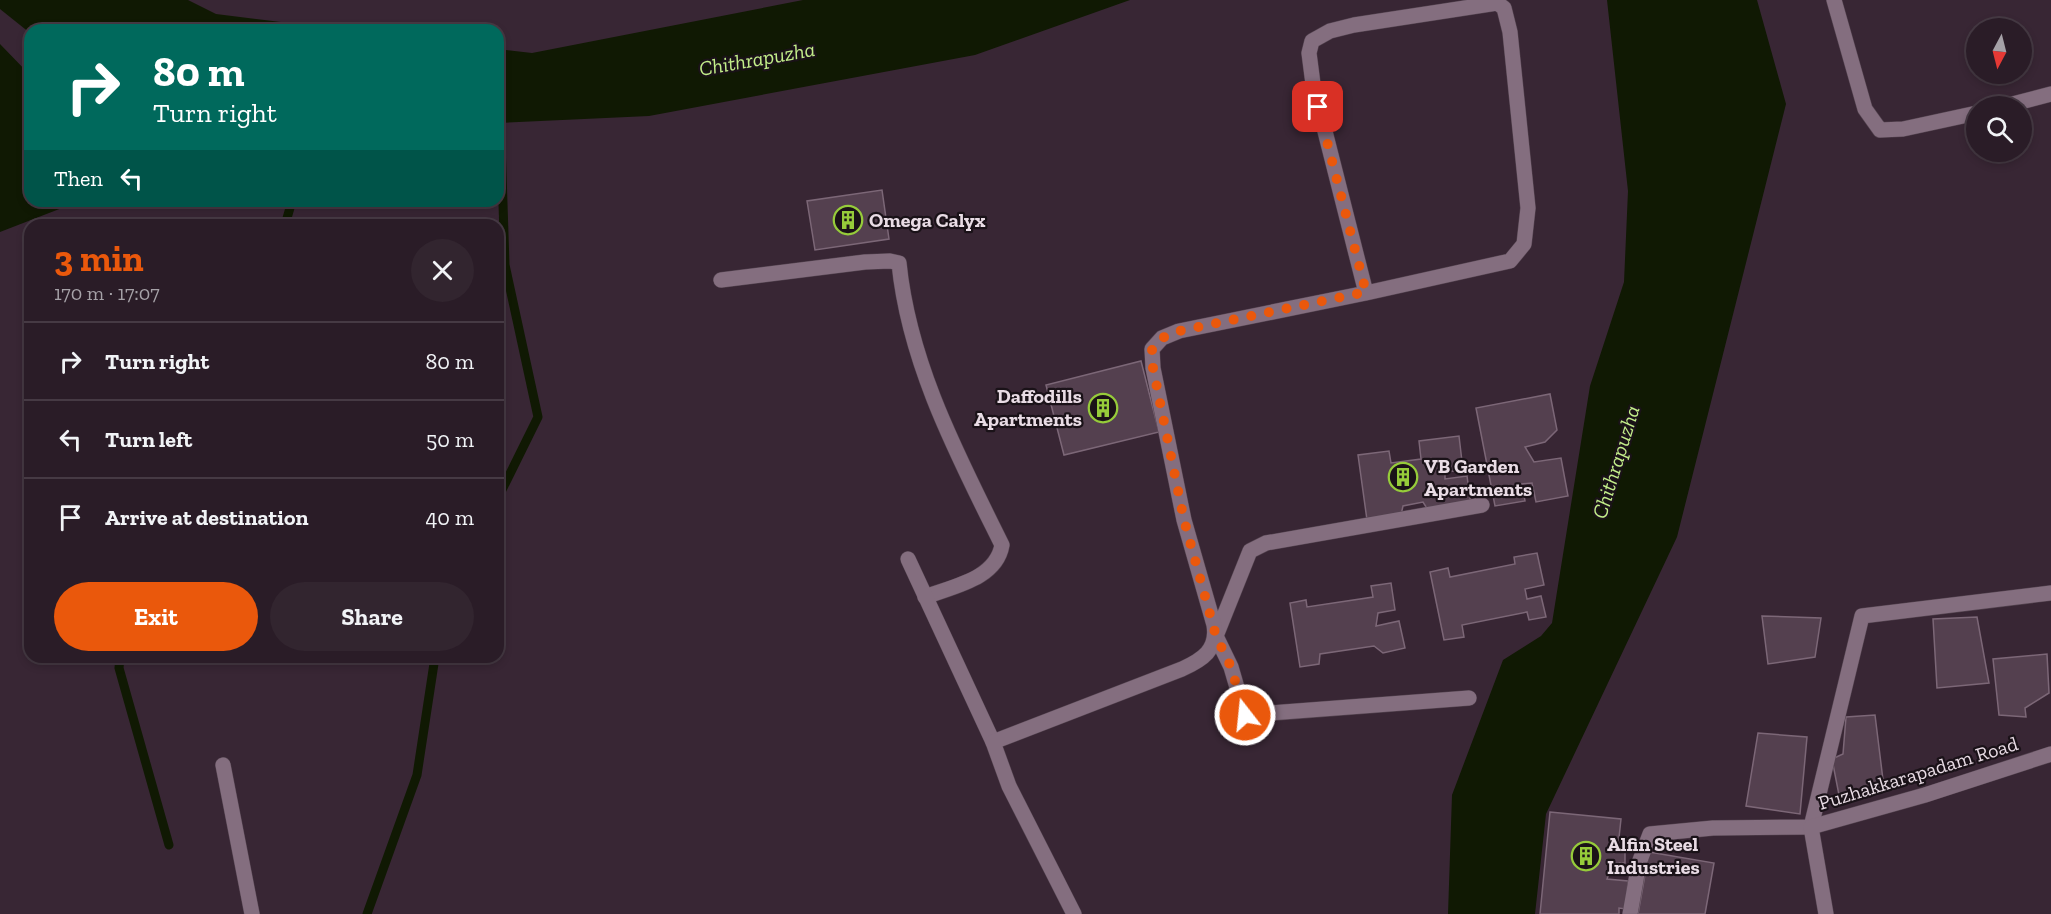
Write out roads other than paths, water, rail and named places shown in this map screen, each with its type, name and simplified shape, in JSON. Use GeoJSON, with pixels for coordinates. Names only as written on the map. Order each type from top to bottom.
{"type":"FeatureCollection","features":[{"type":"Feature","properties":{"kind":"street"},"geometry":{"type":"LineString","coordinates":[[1834,0],[1865,109],[1880,130],[1903,129],[1966,115]]}},
{"type":"Feature","properties":{"kind":"street"},"geometry":{"type":"LineString","coordinates":[[1366,292],[1312,84],[1309,53],[1312,41],[1330,31],[1354,25],[1497,3],[1504,8],[1510,32],[1528,208],[1524,244],[1510,261],[1366,292],[1179,331],[1162,338],[1152,349],[1153,368],[1184,520],[1216,636],[1231,667],[1245,715],[1469,698]]}},
{"type":"Feature","properties":{"kind":"street"},"geometry":{"type":"LineString","coordinates":[[2032,99],[2051,94]]}},
{"type":"Feature","properties":{"kind":"street"},"geometry":{"type":"LineString","coordinates":[[721,280],[865,262],[899,263],[907,309],[942,421],[1002,545],[1000,558],[990,570],[925,597]]}},
{"type":"Feature","properties":{"kind":"street"},"geometry":{"type":"LineString","coordinates":[[993,742],[1182,669],[1206,656],[1250,551],[1266,543],[1482,505]]}},
{"type":"Feature","properties":{"kind":"street"},"geometry":{"type":"LineString","coordinates":[[908,559],[993,742],[1010,786],[1074,914]]}},
{"type":"Feature","properties":{"kind":"street"},"geometry":{"type":"LineString","coordinates":[[1630,914],[1639,863],[1650,834],[1713,828],[1811,827],[1862,616],[2051,593]]}},
{"type":"Feature","properties":{"kind":"street","name":"Puzhakkarapadam Road"},"geometry":{"type":"LineString","coordinates":[[1826,914],[1811,827],[1925,795],[2051,754]]}},
{"type":"Feature","properties":{"kind":"street"},"geometry":{"type":"LineString","coordinates":[[223,765],[252,914]]}},
{"type":"Feature","properties":{"kind":"water"},"geometry":{"type":"Polygon","coordinates":[[[0,0],[188,0],[216,14],[298,24],[24,24],[24,28],[0,9],[0,0]]]}},
{"type":"Feature","properties":{"kind":"water","name":"Chithrapuzha"},"geometry":{"type":"Polygon","coordinates":[[[803,0],[1130,0],[975,55],[649,116],[504,123],[504,50],[532,53],[803,0]]]}},
{"type":"Feature","properties":{"kind":"water","name":"Chithrapuzha"},"geometry":{"type":"Polygon","coordinates":[[[1607,0],[1757,0],[1786,104],[1677,537],[1546,814],[1535,914],[1448,914],[1452,795],[1503,660],[1541,636],[1552,623],[1590,386],[1624,282],[1628,191],[1607,0]]]}},
{"type":"Feature","properties":{"kind":"water"},"geometry":{"type":"Polygon","coordinates":[[[0,44],[24,69],[24,207],[65,207],[34,219],[24,219],[24,223],[0,232],[0,44]]]}},
{"type":"Feature","properties":{"kind":"waterway"},"geometry":{"type":"LineString","coordinates":[[287,219],[290,207]]}},
{"type":"Feature","properties":{"kind":"waterway"},"geometry":{"type":"LineString","coordinates":[[503,207],[503,219]]}},
{"type":"Feature","properties":{"kind":"waterway"},"geometry":{"type":"LineString","coordinates":[[504,234],[505,265],[538,417],[504,486]]}},
{"type":"Feature","properties":{"kind":"waterway"},"geometry":{"type":"LineString","coordinates":[[119,663],[169,845]]}},
{"type":"Feature","properties":{"kind":"waterway"},"geometry":{"type":"LineString","coordinates":[[367,914],[417,775],[434,663]]}},
{"type":"Feature","properties":{"kind":"place","name":"Omega Calyx"},"geometry":{"type":"Point","coordinates":[848,220]}},
{"type":"Feature","properties":{"kind":"place","name":"Daffodills Apartments"},"geometry":{"type":"Point","coordinates":[1103,408]}},
{"type":"Feature","properties":{"kind":"place","name":"VB Garden Apartments"},"geometry":{"type":"Point","coordinates":[1403,477]}},
{"type":"Feature","properties":{"kind":"place","name":"Alfin Steel Industries"},"geometry":{"type":"Point","coordinates":[1586,856]}}]}
